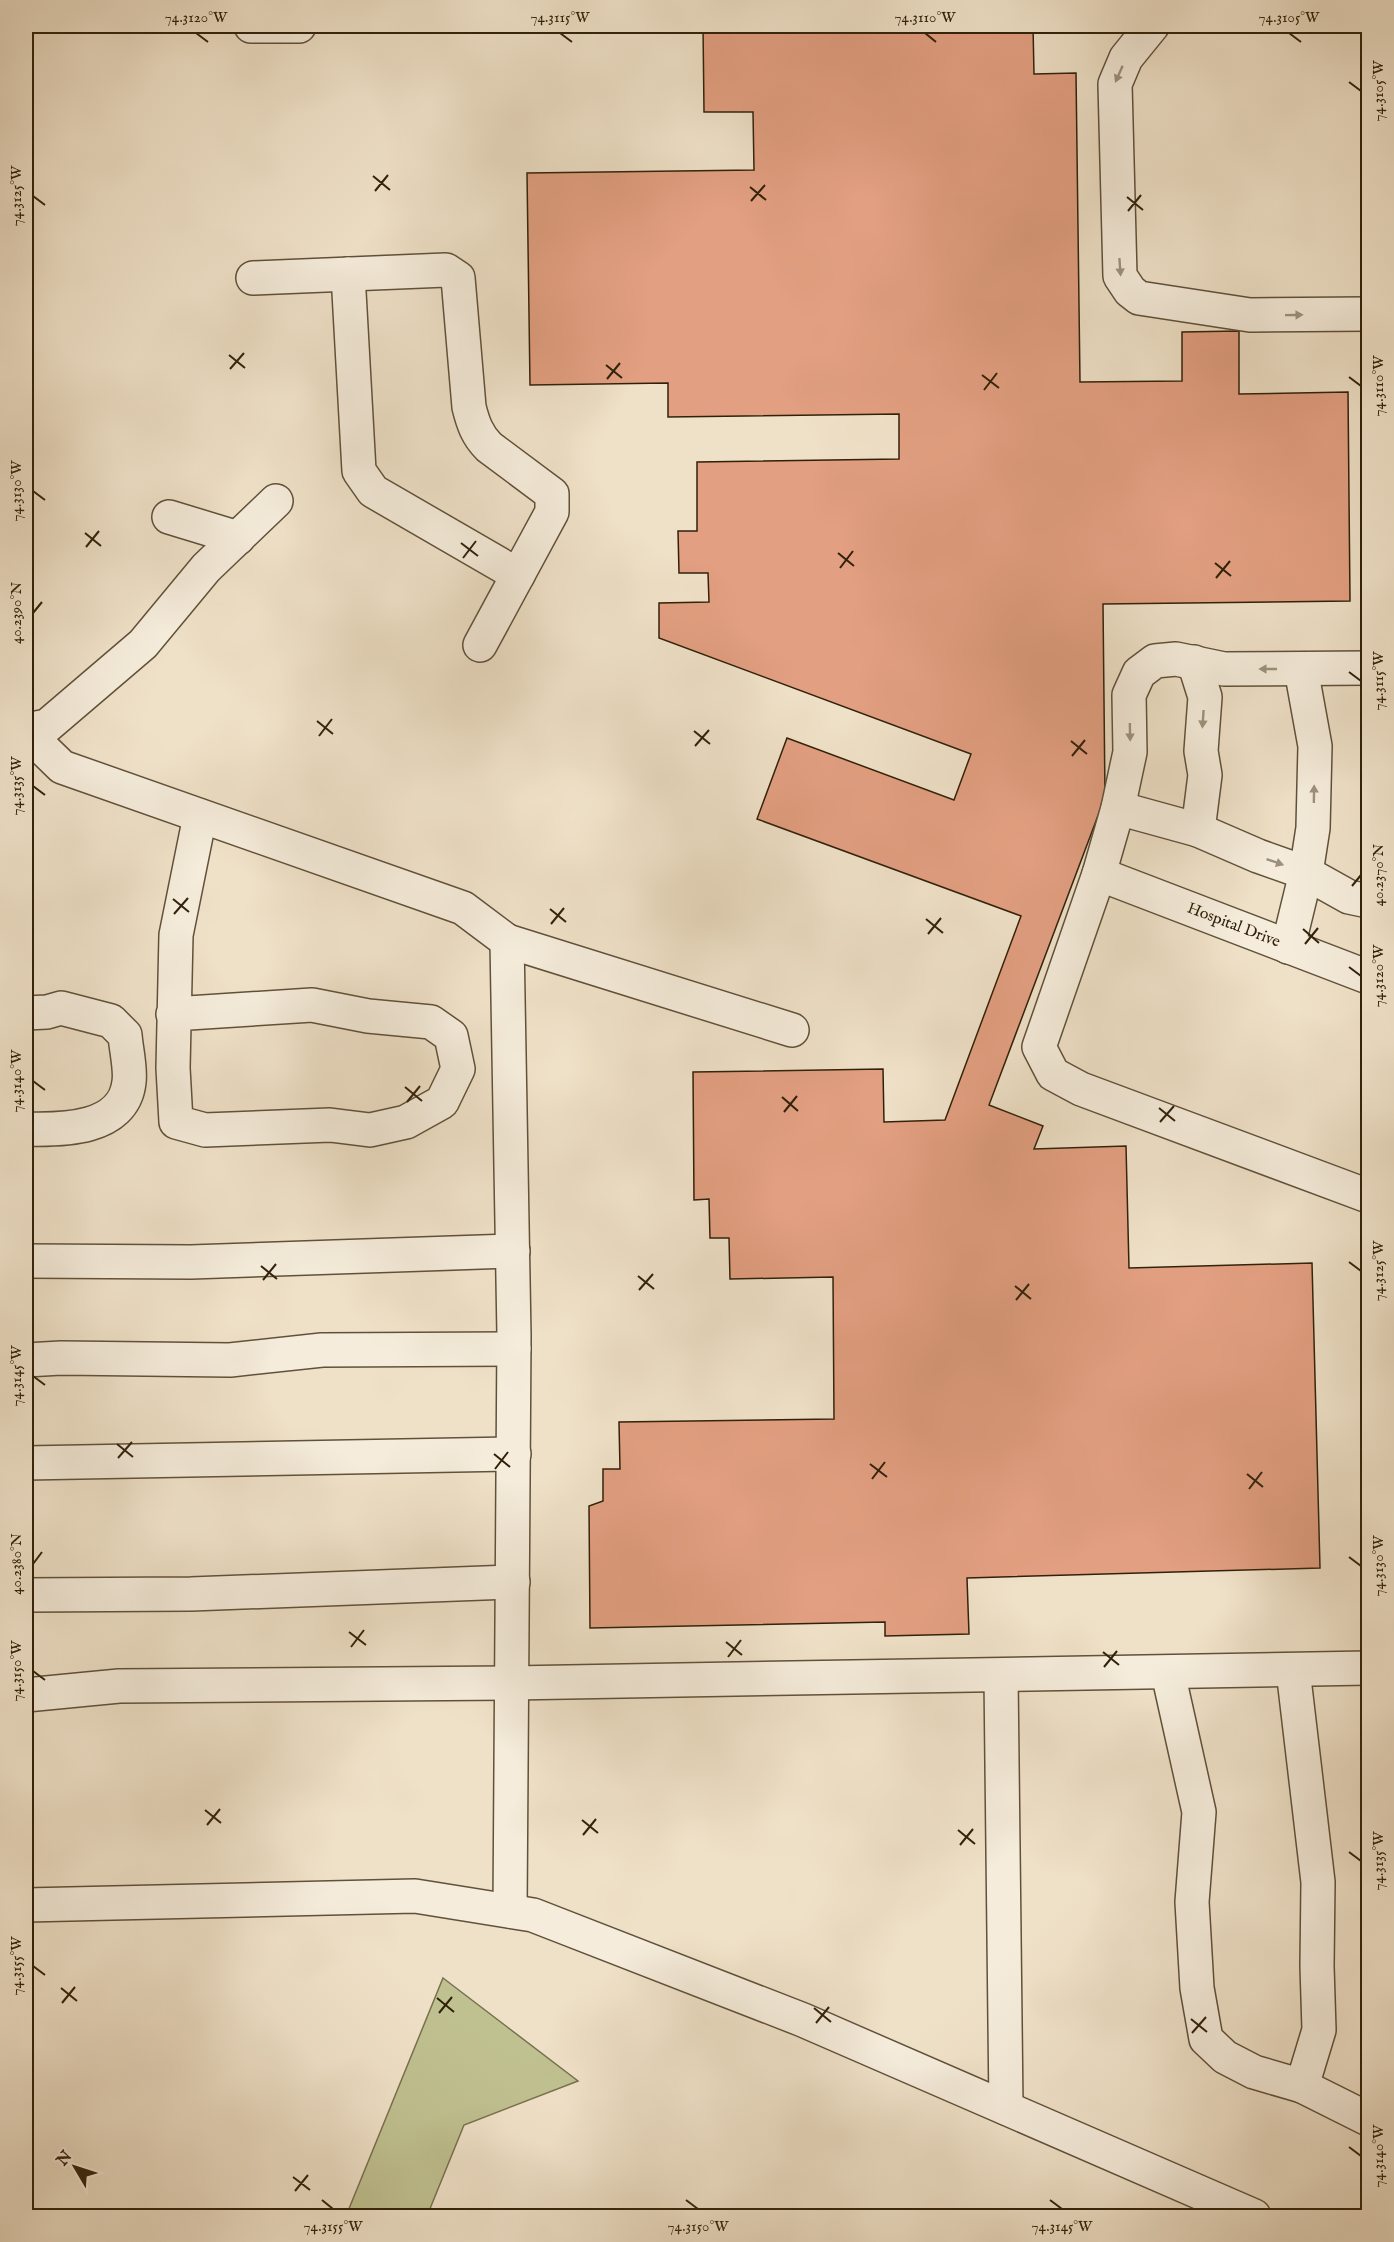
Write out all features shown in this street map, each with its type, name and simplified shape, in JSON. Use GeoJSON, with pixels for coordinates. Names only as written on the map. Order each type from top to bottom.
{"type":"FeatureCollection","features":[{"type":"Feature","properties":{"kind":"street"},"geometry":{"type":"LineString","coordinates":[[251,26],[299,26]]}},
{"type":"Feature","properties":{"kind":"street"},"geometry":{"type":"LineString","coordinates":[[1152,26],[1126,58],[1115,84],[1120,276],[1130,291],[1139,298],[1251,315],[1368,314]]}},
{"type":"Feature","properties":{"kind":"street"},"geometry":{"type":"LineString","coordinates":[[253,278],[446,270],[458,278],[469,407],[474,426],[480,438],[489,447],[552,494],[552,512],[480,645]]}},
{"type":"Feature","properties":{"kind":"street"},"geometry":{"type":"LineString","coordinates":[[348,274],[359,471],[373,491],[518,575]]}},
{"type":"Feature","properties":{"kind":"street"},"geometry":{"type":"LineString","coordinates":[[26,731],[47,726],[143,644],[206,568],[276,501]]}},
{"type":"Feature","properties":{"kind":"street"},"geometry":{"type":"LineString","coordinates":[[169,517],[238,538]]}},
{"type":"Feature","properties":{"kind":"street"},"geometry":{"type":"LineString","coordinates":[[1368,668],[1224,669],[1176,659],[1155,661],[1139,673],[1129,694],[1130,752],[1118,808],[1099,874],[1039,1047],[1053,1074],[1081,1089],[1368,1196]]}},
{"type":"Feature","properties":{"kind":"street"},"geometry":{"type":"LineString","coordinates":[[1194,662],[1205,697],[1201,751],[1205,775],[1198,830]]}},
{"type":"Feature","properties":{"kind":"street"},"geometry":{"type":"LineString","coordinates":[[1288,947],[1306,873],[1313,828],[1315,746],[1301,669]]}},
{"type":"Feature","properties":{"kind":"street"},"geometry":{"type":"LineString","coordinates":[[26,731],[62,767],[463,908],[507,941],[792,1030]]}},
{"type":"Feature","properties":{"kind":"street"},"geometry":{"type":"LineString","coordinates":[[1118,808],[1198,830],[1257,856],[1306,873],[1349,897],[1368,901]]}},
{"type":"Feature","properties":{"kind":"street"},"geometry":{"type":"LineString","coordinates":[[173,1014],[312,1005],[368,1016],[430,1022],[452,1036],[458,1069],[442,1102],[406,1122],[370,1130],[330,1125],[205,1130],[176,1122],[173,1014],[176,935],[200,816]]}},
{"type":"Feature","properties":{"kind":"street","name":"Hospital Drive"},"geometry":{"type":"LineString","coordinates":[[1099,874],[1368,977]]}},
{"type":"Feature","properties":{"kind":"street"},"geometry":{"type":"LineString","coordinates":[[507,941],[514,1349],[510,1911]]}},
{"type":"Feature","properties":{"kind":"street"},"geometry":{"type":"LineString","coordinates":[[26,1012],[47,1012],[61,1008],[111,1021],[125,1035],[129,1082],[123,1102],[106,1118],[83,1126],[26,1129]]}},
{"type":"Feature","properties":{"kind":"street"},"geometry":{"type":"LineString","coordinates":[[26,1262],[191,1262],[513,1251]]}},
{"type":"Feature","properties":{"kind":"street"},"geometry":{"type":"LineString","coordinates":[[26,1360],[61,1358],[230,1360],[322,1350],[514,1349]]}},
{"type":"Feature","properties":{"kind":"street"},"geometry":{"type":"LineString","coordinates":[[26,1463],[514,1454]]}},
{"type":"Feature","properties":{"kind":"street"},"geometry":{"type":"LineString","coordinates":[[26,1595],[202,1593],[513,1582]]}},
{"type":"Feature","properties":{"kind":"street"},"geometry":{"type":"LineString","coordinates":[[26,1695],[119,1686],[1001,1676],[1368,1668]]}},
{"type":"Feature","properties":{"kind":"street"},"geometry":{"type":"LineString","coordinates":[[1293,1670],[1318,1882],[1319,2030],[1302,2086]]}},
{"type":"Feature","properties":{"kind":"street"},"geometry":{"type":"LineString","coordinates":[[1168,1673],[1199,1812],[1192,1902],[1197,1988],[1206,2039],[1225,2057],[1254,2072],[1302,2086],[1368,2119]]}},
{"type":"Feature","properties":{"kind":"street"},"geometry":{"type":"LineString","coordinates":[[1001,1676],[1006,2108]]}},
{"type":"Feature","properties":{"kind":"street"},"geometry":{"type":"LineString","coordinates":[[26,1905],[415,1896],[533,1915],[803,2020],[1254,2217]]}},
{"type":"Feature","properties":{"kind":"green space"},"geometry":{"type":"Polygon","coordinates":[[[443,1978],[578,2081],[464,2125],[427,2216],[346,2216],[443,1978]]]}},
{"type":"Feature","properties":{"kind":"building"},"geometry":{"type":"Polygon","coordinates":[[[703,26],[1033,26],[1034,74],[1076,73],[1080,382],[1182,381],[1182,332],[1239,331],[1239,394],[1348,392],[1350,601],[1103,604],[1105,797],[989,1105],[1043,1126],[1034,1149],[1126,1146],[1129,1268],[1312,1263],[1320,1568],[967,1578],[969,1634],[885,1636],[885,1622],[590,1628],[589,1506],[603,1501],[603,1469],[620,1469],[619,1422],[834,1419],[833,1277],[730,1279],[729,1238],[710,1238],[709,1199],[694,1200],[693,1072],[883,1069],[884,1122],[945,1120],[1021,916],[757,819],[787,738],[954,800],[971,754],[659,638],[659,603],[709,602],[708,573],[679,573],[678,531],[697,531],[697,462],[899,459],[899,414],[668,417],[668,383],[530,385],[527,173],[754,170],[753,112],[704,112],[703,26]]]}}]}
